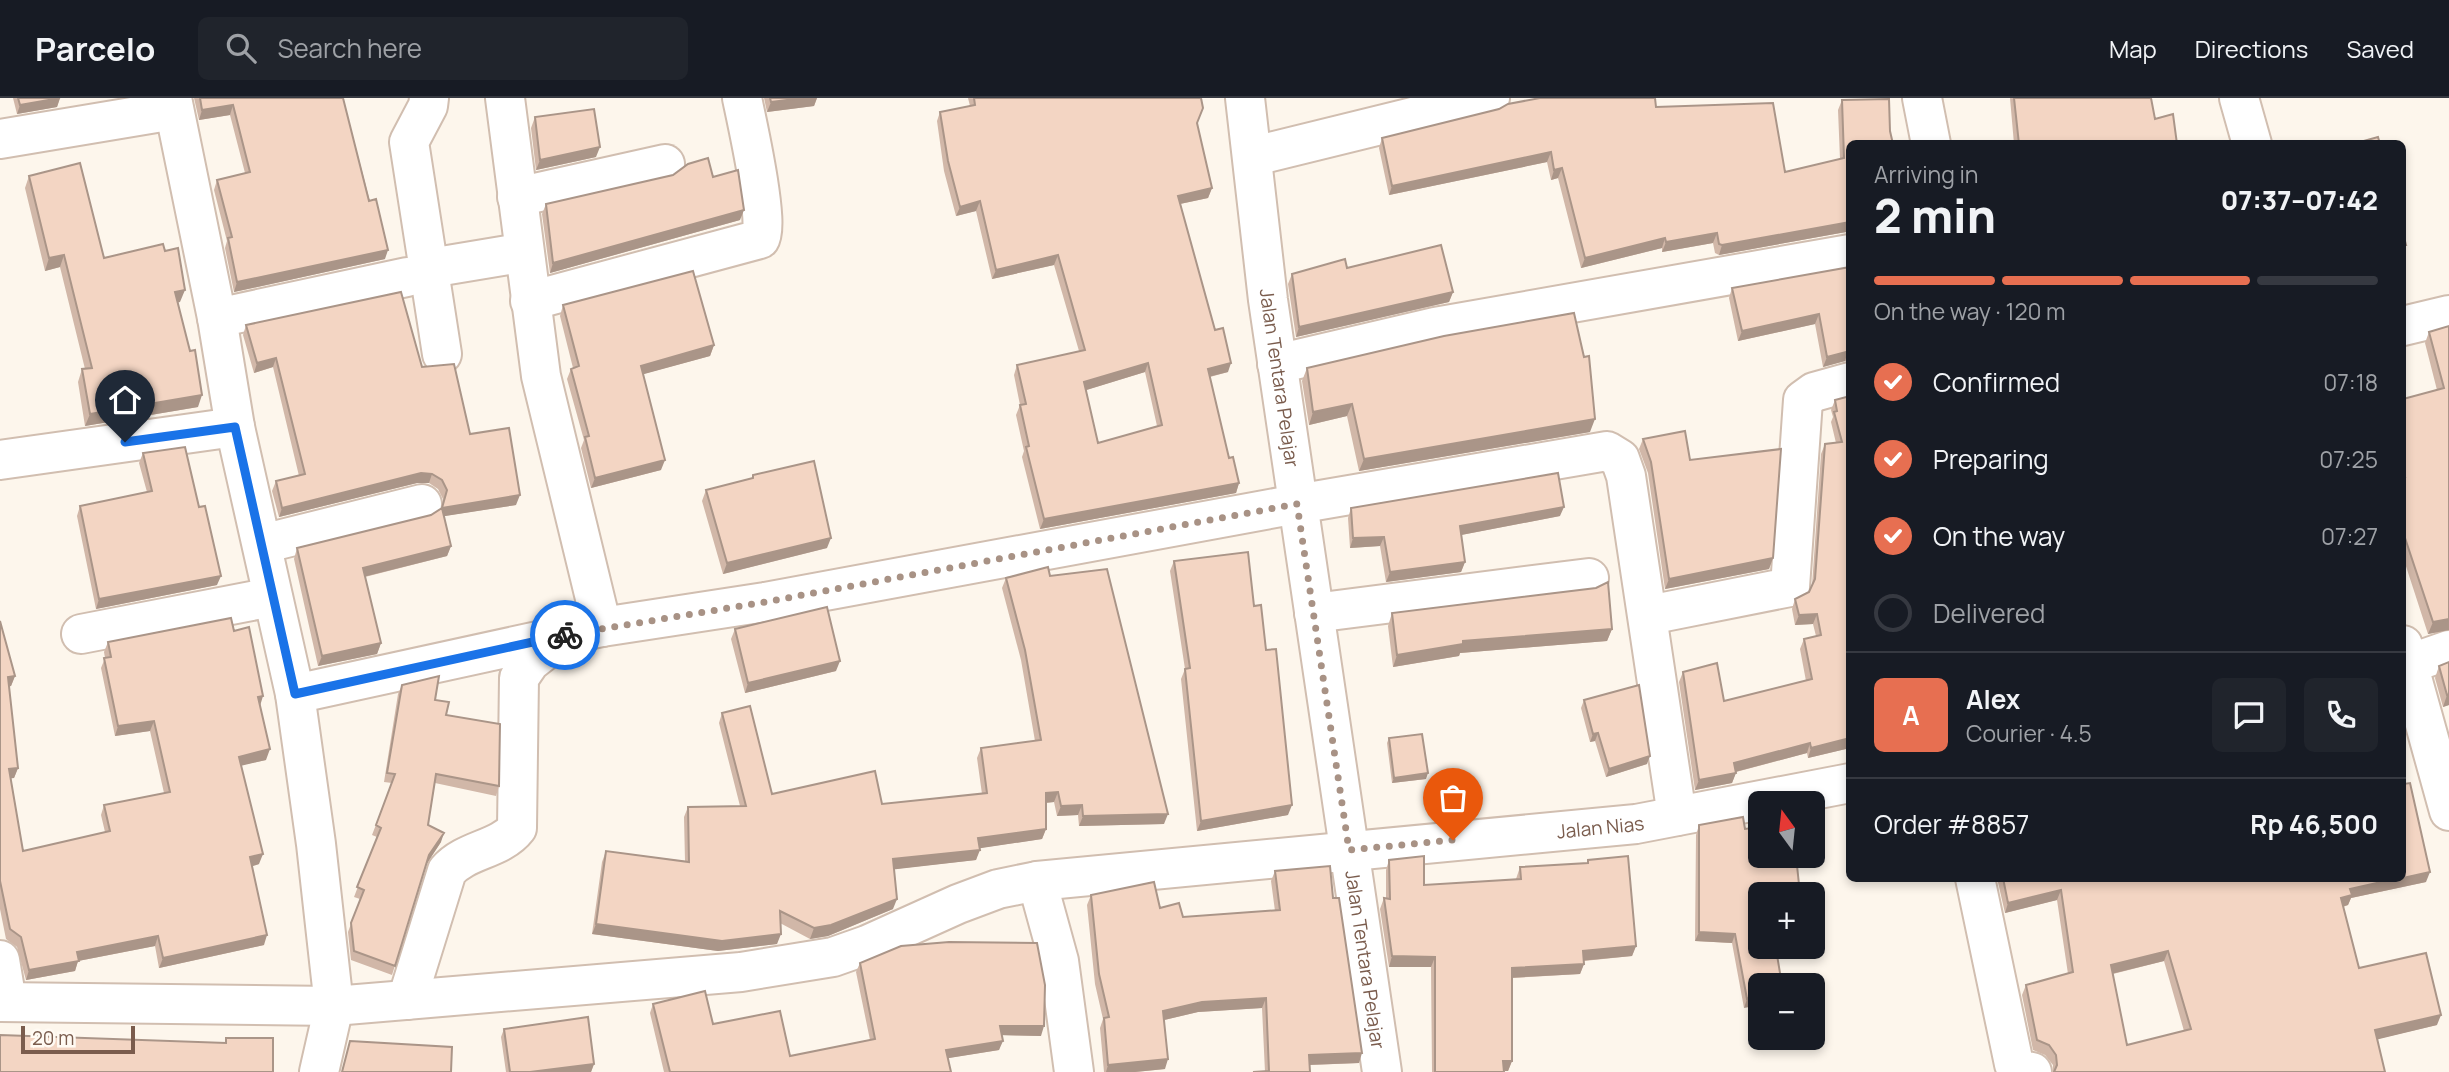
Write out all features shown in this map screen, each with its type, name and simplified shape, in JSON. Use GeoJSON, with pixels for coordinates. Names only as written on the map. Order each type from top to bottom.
{"type":"FeatureCollection","features":[{"type":"Feature","properties":{"kind":"street"},"geometry":{"type":"LineString","coordinates":[[429,98],[428,106],[409,142],[418,272],[442,354]]}},
{"type":"Feature","properties":{"kind":"street"},"geometry":{"type":"LineString","coordinates":[[505,98],[541,376],[602,626]]}},
{"type":"Feature","properties":{"kind":"street"},"geometry":{"type":"LineString","coordinates":[[530,301],[760,239],[764,233],[743,98]]}},
{"type":"Feature","properties":{"kind":"street","name":"Jalan Tentara Pelajar"},"geometry":{"type":"LineString","coordinates":[[1245,98],[1277,364],[1382,1072]]}},
{"type":"Feature","properties":{"kind":"street"},"geometry":{"type":"LineString","coordinates":[[1254,156],[1490,98]]}},
{"type":"Feature","properties":{"kind":"street"},"geometry":{"type":"LineString","coordinates":[[1922,98],[1930,140]]}},
{"type":"Feature","properties":{"kind":"street"},"geometry":{"type":"LineString","coordinates":[[2239,98],[2251,140]]}},
{"type":"Feature","properties":{"kind":"street"},"geometry":{"type":"LineString","coordinates":[[0,139],[173,104],[217,318],[235,427],[295,694],[316,844],[334,1006],[319,1072]]}},
{"type":"Feature","properties":{"kind":"street"},"geometry":{"type":"LineString","coordinates":[[517,197],[665,164]]}},
{"type":"Feature","properties":{"kind":"street"},"geometry":{"type":"LineString","coordinates":[[217,318],[418,272],[508,255]]}},
{"type":"Feature","properties":{"kind":"street"},"geometry":{"type":"LineString","coordinates":[[1277,364],[1435,327],[1846,255]]}},
{"type":"Feature","properties":{"kind":"street"},"geometry":{"type":"LineString","coordinates":[[2406,325],[2449,315]]}},
{"type":"Feature","properties":{"kind":"street"},"geometry":{"type":"LineString","coordinates":[[1649,615],[1790,587],[1803,400],[1814,391],[1846,383]]}},
{"type":"Feature","properties":{"kind":"street"},"geometry":{"type":"LineString","coordinates":[[0,460],[235,427]]}},
{"type":"Feature","properties":{"kind":"street"},"geometry":{"type":"LineString","coordinates":[[295,694],[602,626],[765,602],[1297,504],[1607,451],[1613,452],[1620,459],[1626,476],[1649,615],[1677,816]]}},
{"type":"Feature","properties":{"kind":"street"},"geometry":{"type":"LineString","coordinates":[[262,544],[422,504]]}},
{"type":"Feature","properties":{"kind":"street"},"geometry":{"type":"LineString","coordinates":[[1314,613],[1589,578]]}},
{"type":"Feature","properties":{"kind":"street"},"geometry":{"type":"LineString","coordinates":[[81,634],[272,597]]}},
{"type":"Feature","properties":{"kind":"street"},"geometry":{"type":"LineString","coordinates":[[407,1000],[447,871],[456,861],[503,840],[517,828],[520,800],[519,678],[530,662],[564,635]]}},
{"type":"Feature","properties":{"kind":"street"},"geometry":{"type":"LineString","coordinates":[[2406,659],[2449,650]]}},
{"type":"Feature","properties":{"kind":"street"},"geometry":{"type":"LineString","coordinates":[[2406,662],[2446,792]]}},
{"type":"Feature","properties":{"kind":"street","name":"Jalan Nias"},"geometry":{"type":"LineString","coordinates":[[3,1002],[334,1006],[681,978],[791,965],[833,957],[998,889],[1037,881],[1636,824],[1846,784]]}},
{"type":"Feature","properties":{"kind":"street"},"geometry":{"type":"LineString","coordinates":[[1037,881],[1059,961],[1074,1072]]}},
{"type":"Feature","properties":{"kind":"street"},"geometry":{"type":"LineString","coordinates":[[1976,882],[2014,1064],[2019,1070],[2032,1072]]}},
{"type":"Feature","properties":{"kind":"street"},"geometry":{"type":"LineString","coordinates":[[0,960],[3,1002]]}},
{"type":"Feature","properties":{"kind":"building"},"geometry":{"type":"Polygon","coordinates":[[[18,98],[60,98],[20,105],[18,98]]]}},
{"type":"Feature","properties":{"kind":"building"},"geometry":{"type":"Polygon","coordinates":[[[200,98],[343,98],[369,201],[376,199],[388,250],[237,282],[228,238],[232,237],[217,180],[250,172],[233,105],[202,110],[200,98]]]}},
{"type":"Feature","properties":{"kind":"building"},"geometry":{"type":"Polygon","coordinates":[[[770,98],[803,98],[771,102],[770,98]]]}},
{"type":"Feature","properties":{"kind":"building"},"geometry":{"type":"Polygon","coordinates":[[[974,98],[1201,98],[1203,108],[1197,123],[1212,188],[1178,196],[1215,330],[1223,328],[1231,363],[1208,369],[1229,458],[1233,457],[1239,483],[1044,519],[1026,447],[1029,446],[1020,405],[1026,404],[1017,365],[1085,350],[1058,255],[996,270],[980,201],[960,207],[948,161],[940,112],[975,105],[974,98]],[[1148,363],[1084,382],[1098,443],[1162,425],[1148,363]]]}},
{"type":"Feature","properties":{"kind":"building"},"geometry":{"type":"Polygon","coordinates":[[[1540,98],[1655,98],[1656,107],[1773,103],[1785,172],[1844,158],[1842,100],[1889,99],[1892,140],[1846,140],[1846,223],[1722,245],[1719,244],[1717,233],[1666,242],[1665,238],[1585,258],[1562,168],[1554,170],[1551,152],[1392,186],[1382,138],[1499,109],[1508,104],[1540,98]]]}},
{"type":"Feature","properties":{"kind":"building"},"geometry":{"type":"Polygon","coordinates":[[[2014,98],[2151,98],[2155,119],[2173,114],[2176,140],[2019,140],[2014,98]]]}},
{"type":"Feature","properties":{"kind":"building"},"geometry":{"type":"Polygon","coordinates":[[[594,109],[600,147],[540,160],[535,117],[594,109]]]}},
{"type":"Feature","properties":{"kind":"building"},"geometry":{"type":"Polygon","coordinates":[[[708,158],[713,177],[738,170],[744,210],[553,263],[546,204],[673,175],[688,164],[708,158]]]}},
{"type":"Feature","properties":{"kind":"building"},"geometry":{"type":"Polygon","coordinates":[[[80,163],[104,258],[163,244],[165,251],[178,248],[185,290],[175,292],[190,351],[195,350],[202,395],[90,414],[82,369],[92,368],[64,255],[49,258],[29,176],[80,163]]]}},
{"type":"Feature","properties":{"kind":"building"},"geometry":{"type":"Polygon","coordinates":[[[1441,245],[1453,292],[1299,327],[1292,274],[1345,259],[1347,268],[1441,245]]]}},
{"type":"Feature","properties":{"kind":"building"},"geometry":{"type":"Polygon","coordinates":[[[1846,268],[1846,352],[1827,357],[1819,314],[1742,331],[1732,288],[1846,268]]]}},
{"type":"Feature","properties":{"kind":"building"},"geometry":{"type":"Polygon","coordinates":[[[693,271],[714,345],[641,366],[665,460],[595,478],[585,437],[589,436],[571,369],[579,366],[563,305],[693,271]]]}},
{"type":"Feature","properties":{"kind":"building"},"geometry":{"type":"Polygon","coordinates":[[[401,292],[422,367],[454,364],[470,434],[509,428],[520,495],[442,508],[447,490],[442,480],[432,474],[421,473],[282,508],[276,481],[305,474],[276,358],[257,363],[246,325],[401,292]]]}},
{"type":"Feature","properties":{"kind":"building"},"geometry":{"type":"Polygon","coordinates":[[[1574,313],[1584,357],[1589,356],[1595,419],[1364,459],[1352,404],[1313,412],[1307,368],[1444,336],[1574,313]]]}},
{"type":"Feature","properties":{"kind":"building"},"geometry":{"type":"Polygon","coordinates":[[[2449,326],[2449,619],[2433,622],[2406,541],[2406,398],[2444,388],[2429,332],[2449,326]]]}},
{"type":"Feature","properties":{"kind":"building"},"geometry":{"type":"Polygon","coordinates":[[[1846,397],[1846,739],[1811,748],[1810,743],[1734,763],[1736,773],[1699,780],[1683,672],[1717,663],[1724,701],[1812,679],[1804,639],[1821,635],[1817,614],[1799,615],[1795,599],[1809,592],[1815,579],[1825,444],[1842,442],[1834,412],[1837,411],[1835,400],[1846,397]]]}},
{"type":"Feature","properties":{"kind":"building"},"geometry":{"type":"Polygon","coordinates":[[[1685,431],[1690,460],[1781,449],[1773,558],[1669,579],[1651,462],[1643,439],[1685,431]]]}},
{"type":"Feature","properties":{"kind":"building"},"geometry":{"type":"Polygon","coordinates":[[[185,447],[199,507],[205,506],[221,576],[99,599],[80,506],[152,491],[143,453],[185,447]]]}},
{"type":"Feature","properties":{"kind":"building"},"geometry":{"type":"Polygon","coordinates":[[[814,461],[831,538],[727,563],[706,490],[753,478],[753,475],[814,461]]]}},
{"type":"Feature","properties":{"kind":"building"},"geometry":{"type":"Polygon","coordinates":[[[1558,473],[1564,507],[1460,526],[1465,562],[1390,572],[1384,537],[1353,538],[1351,508],[1558,473]]]}},
{"type":"Feature","properties":{"kind":"building"},"geometry":{"type":"Polygon","coordinates":[[[442,508],[451,546],[363,568],[381,643],[322,656],[297,548],[431,515],[442,508]]]}},
{"type":"Feature","properties":{"kind":"building"},"geometry":{"type":"Polygon","coordinates":[[[1248,552],[1254,606],[1261,605],[1266,650],[1276,649],[1292,805],[1201,821],[1185,669],[1190,668],[1174,561],[1248,552]]]}},
{"type":"Feature","properties":{"kind":"building"},"geometry":{"type":"Polygon","coordinates":[[[1048,567],[1050,576],[1107,569],[1168,814],[1083,816],[1082,805],[1061,806],[1058,792],[1046,793],[1046,829],[978,838],[980,850],[893,859],[897,899],[831,925],[814,928],[780,911],[781,934],[722,941],[596,924],[606,851],[689,862],[688,807],[746,806],[722,713],[750,706],[772,794],[875,771],[882,804],[987,793],[981,748],[1041,740],[1025,650],[1006,578],[1048,567]]]}},
{"type":"Feature","properties":{"kind":"building"},"geometry":{"type":"Polygon","coordinates":[[[1608,582],[1612,629],[1463,641],[1463,644],[1397,655],[1392,613],[1596,588],[1608,582]]]}},
{"type":"Feature","properties":{"kind":"building"},"geometry":{"type":"Polygon","coordinates":[[[827,607],[840,661],[748,683],[735,629],[827,607]]]}},
{"type":"Feature","properties":{"kind":"building"},"geometry":{"type":"Polygon","coordinates":[[[231,618],[234,631],[249,627],[263,696],[258,697],[270,749],[239,757],[263,854],[250,857],[267,935],[163,958],[158,936],[77,952],[79,961],[29,970],[21,937],[10,929],[0,881],[0,621],[15,676],[8,677],[18,768],[9,769],[23,851],[110,831],[104,805],[170,792],[154,721],[118,726],[104,658],[111,657],[108,642],[231,618]]]}},
{"type":"Feature","properties":{"kind":"building"},"geometry":{"type":"Polygon","coordinates":[[[2449,662],[2449,694],[2447,695],[2439,666],[2449,662]]]}},
{"type":"Feature","properties":{"kind":"building"},"geometry":{"type":"Polygon","coordinates":[[[439,676],[435,700],[449,702],[446,715],[500,724],[499,786],[436,774],[428,825],[444,833],[429,855],[395,966],[354,951],[351,923],[364,890],[357,887],[381,828],[376,825],[395,774],[387,773],[402,685],[439,676]]]}},
{"type":"Feature","properties":{"kind":"building"},"geometry":{"type":"Polygon","coordinates":[[[1639,685],[1650,756],[1609,769],[1598,733],[1593,734],[1584,700],[1639,685]]]}},
{"type":"Feature","properties":{"kind":"building"},"geometry":{"type":"Polygon","coordinates":[[[1422,734],[1428,773],[1394,778],[1389,738],[1422,734]]]}},
{"type":"Feature","properties":{"kind":"building"},"geometry":{"type":"Polygon","coordinates":[[[2410,783],[2430,872],[2406,877],[2406,784],[2410,783]]]}},
{"type":"Feature","properties":{"kind":"building"},"geometry":{"type":"Polygon","coordinates":[[[1743,817],[1745,829],[1748,829],[1748,868],[1797,868],[1799,882],[1748,882],[1748,959],[1778,959],[1780,973],[1748,973],[1748,999],[1735,934],[1699,932],[1699,825],[1743,817]]]}},
{"type":"Feature","properties":{"kind":"building"},"geometry":{"type":"Polygon","coordinates":[[[1424,856],[1424,885],[1521,879],[1520,867],[1588,863],[1588,860],[1628,856],[1636,946],[1583,951],[1584,964],[1512,968],[1512,1061],[1503,1061],[1504,1072],[1435,1072],[1435,957],[1392,956],[1384,898],[1390,899],[1389,860],[1424,856]]]}},
{"type":"Feature","properties":{"kind":"building"},"geometry":{"type":"Polygon","coordinates":[[[1330,866],[1333,898],[1339,898],[1362,1053],[1309,1055],[1310,1072],[1253,1072],[1269,1071],[1266,998],[1202,1002],[1163,1011],[1168,1059],[1108,1065],[1104,1018],[1109,1017],[1099,974],[1091,895],[1154,882],[1160,908],[1179,903],[1183,917],[1280,910],[1275,871],[1330,866]]]}},
{"type":"Feature","properties":{"kind":"building"},"geometry":{"type":"Polygon","coordinates":[[[2004,882],[2381,882],[2350,889],[2352,895],[2341,898],[2359,968],[2426,953],[2441,1015],[2375,1030],[2385,1072],[2054,1072],[2057,1065],[2056,1055],[2049,1045],[2037,1040],[2026,985],[2073,972],[2061,890],[2008,903],[2004,882]],[[2168,951],[2111,965],[2127,1045],[2191,1029],[2168,951]]]}},
{"type":"Feature","properties":{"kind":"building"},"geometry":{"type":"Polygon","coordinates":[[[949,942],[1037,943],[1045,985],[1044,1026],[1000,1026],[1003,1041],[946,1050],[951,1072],[670,1072],[653,1004],[705,991],[713,1024],[780,1011],[790,1056],[875,1039],[860,963],[901,946],[949,942]]]}},
{"type":"Feature","properties":{"kind":"building"},"geometry":{"type":"Polygon","coordinates":[[[588,1017],[594,1064],[510,1072],[504,1029],[588,1017]]]}},
{"type":"Feature","properties":{"kind":"building"},"geometry":{"type":"Polygon","coordinates":[[[0,1035],[226,1043],[226,1038],[273,1038],[273,1072],[0,1072],[0,1035]]]}},
{"type":"Feature","properties":{"kind":"building"},"geometry":{"type":"Polygon","coordinates":[[[350,1041],[452,1047],[451,1072],[342,1072],[350,1041]]]}},
{"type":"Feature","properties":{"kind":"way so far"},"geometry":{"type":"LineString","coordinates":[[565,635],[602,626],[765,602],[1297,504],[1349,850],[1453,840]]}},
{"type":"Feature","properties":{"kind":"route"},"geometry":{"type":"LineString","coordinates":[[125,442],[235,427],[295,694],[565,635]]}}]}
